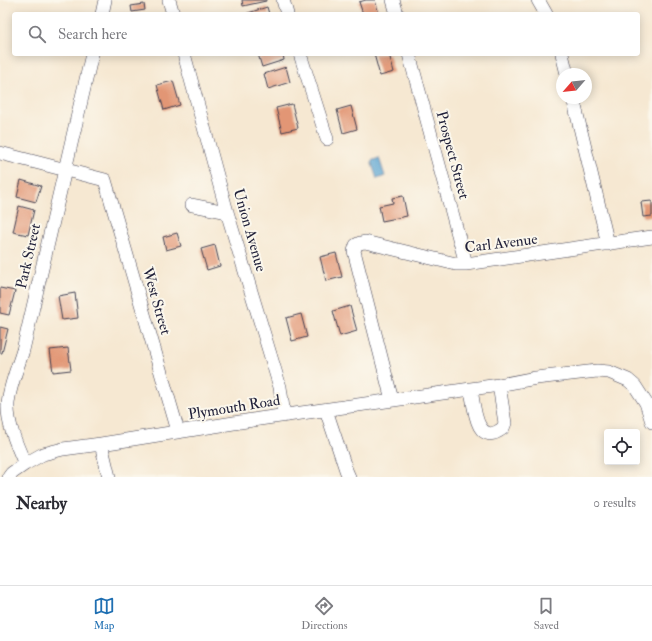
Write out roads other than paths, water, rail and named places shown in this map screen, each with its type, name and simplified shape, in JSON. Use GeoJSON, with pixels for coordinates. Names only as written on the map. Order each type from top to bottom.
{"type":"FeatureCollection","features":[{"type":"Feature","properties":{"kind":"street"},"geometry":{"type":"LineString","coordinates":[[102,12],[105,0]]}},
{"type":"Feature","properties":{"kind":"street"},"geometry":{"type":"LineString","coordinates":[[169,0],[172,12]]}},
{"type":"Feature","properties":{"kind":"street"},"geometry":{"type":"LineString","coordinates":[[283,0],[287,12]]}},
{"type":"Feature","properties":{"kind":"street"},"geometry":{"type":"LineString","coordinates":[[393,0],[396,12]]}},
{"type":"Feature","properties":{"kind":"street"},"geometry":{"type":"LineString","coordinates":[[538,0],[545,12]]}},
{"type":"Feature","properties":{"kind":"street","name":"Park Street"},"geometry":{"type":"LineString","coordinates":[[25,464],[11,427],[8,405],[9,395],[23,350],[92,56]]}},
{"type":"Feature","properties":{"kind":"street","name":"Union Avenue"},"geometry":{"type":"LineString","coordinates":[[185,56],[228,212],[280,387],[284,415]]}},
{"type":"Feature","properties":{"kind":"street"},"geometry":{"type":"LineString","coordinates":[[301,56],[327,139]]}},
{"type":"Feature","properties":{"kind":"street","name":"Prospect Street"},"geometry":{"type":"LineString","coordinates":[[410,56],[466,264]]}},
{"type":"Feature","properties":{"kind":"street"},"geometry":{"type":"LineString","coordinates":[[562,56],[566,68]]}},
{"type":"Feature","properties":{"kind":"street"},"geometry":{"type":"LineString","coordinates":[[574,104],[608,244]]}},
{"type":"Feature","properties":{"kind":"street"},"geometry":{"type":"LineString","coordinates":[[0,153],[64,170]]}},
{"type":"Feature","properties":{"kind":"street","name":"West Street"},"geometry":{"type":"LineString","coordinates":[[64,170],[105,180],[178,431]]}},
{"type":"Feature","properties":{"kind":"street"},"geometry":{"type":"LineString","coordinates":[[192,205],[228,212]]}},
{"type":"Feature","properties":{"kind":"street","name":"Carl Avenue"},"geometry":{"type":"LineString","coordinates":[[392,400],[354,251],[356,245],[360,242],[456,264],[466,264],[652,237]]}},
{"type":"Feature","properties":{"kind":"street","name":"Plymouth Road"},"geometry":{"type":"LineString","coordinates":[[9,477],[25,464],[50,452],[284,415],[499,385],[536,378],[597,371],[609,372],[628,380],[635,386],[646,403],[652,422]]}},
{"type":"Feature","properties":{"kind":"street"},"geometry":{"type":"LineString","coordinates":[[471,389],[479,426],[482,432],[494,433],[503,428],[505,423],[499,385]]}},
{"type":"Feature","properties":{"kind":"street"},"geometry":{"type":"LineString","coordinates":[[326,410],[349,477]]}},
{"type":"Feature","properties":{"kind":"street"},"geometry":{"type":"LineString","coordinates":[[101,444],[109,477]]}},
{"type":"Feature","properties":{"kind":"water"},"geometry":{"type":"Polygon","coordinates":[[[379,158],[385,176],[377,179],[371,161],[379,158]]]}}]}
